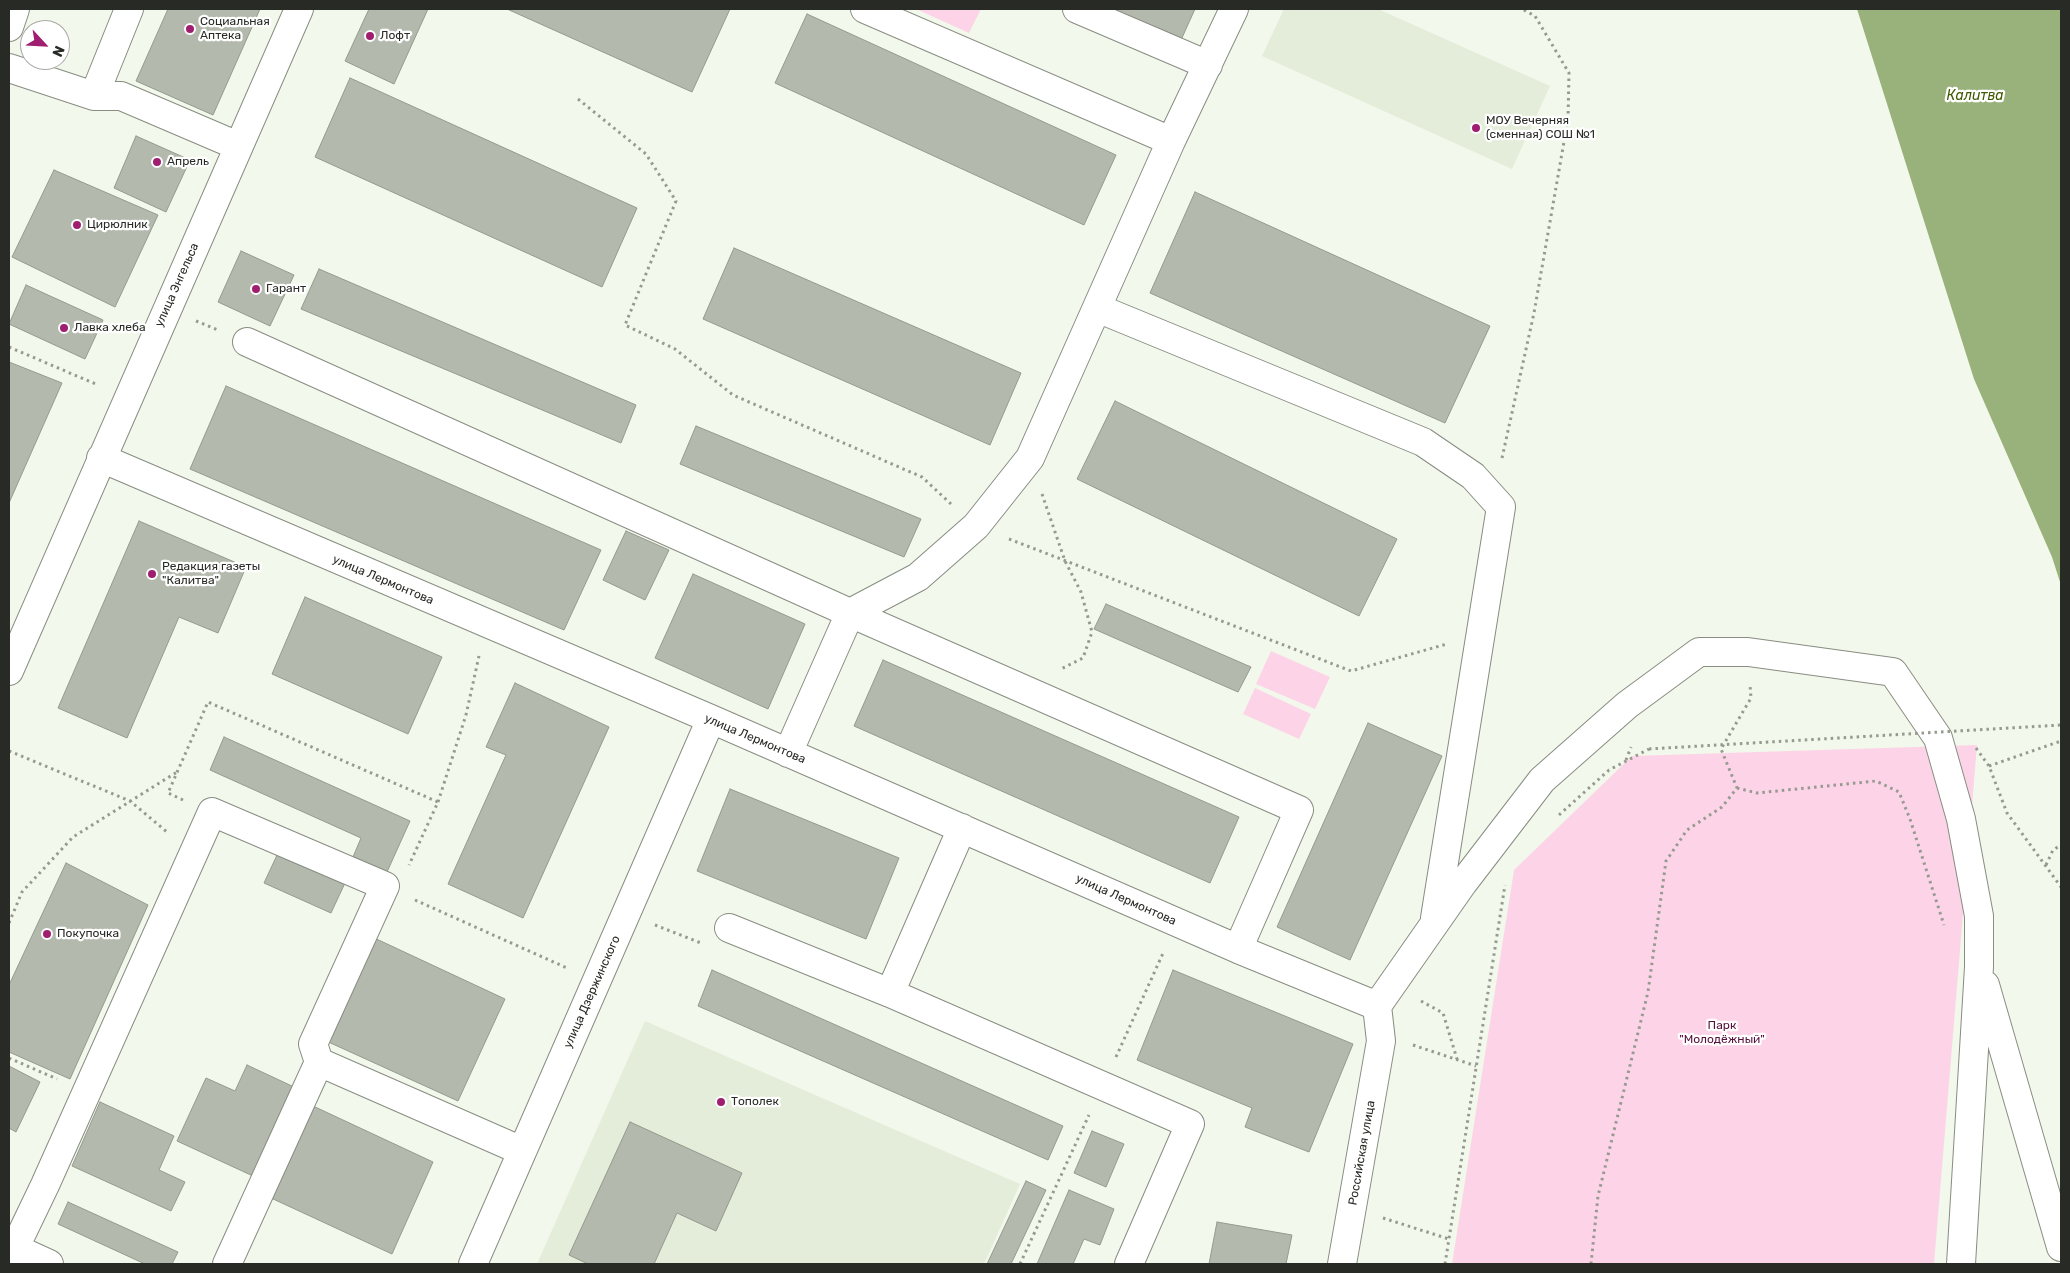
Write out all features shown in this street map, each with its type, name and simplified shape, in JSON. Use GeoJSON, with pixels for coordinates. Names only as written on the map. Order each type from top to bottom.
{"type":"FeatureCollection","features":[{"type":"Feature","properties":{"kind":"street"},"geometry":{"type":"LineString","coordinates":[[9,27],[15,9]]}},
{"type":"Feature","properties":{"kind":"street"},"geometry":{"type":"LineString","coordinates":[[94,96],[129,9]]}},
{"type":"Feature","properties":{"kind":"street","name":"улица Энгельса"},"geometry":{"type":"LineString","coordinates":[[9,671],[299,9]]}},
{"type":"Feature","properties":{"kind":"street"},"geometry":{"type":"LineString","coordinates":[[865,9],[1171,142]]}},
{"type":"Feature","properties":{"kind":"street"},"geometry":{"type":"LineString","coordinates":[[1077,9],[1208,65]]}},
{"type":"Feature","properties":{"kind":"street"},"geometry":{"type":"LineString","coordinates":[[788,753],[850,612],[918,578],[976,526],[1030,458],[1171,142],[1234,9]]}},
{"type":"Feature","properties":{"kind":"street"},"geometry":{"type":"LineString","coordinates":[[9,68],[94,96],[121,96],[238,146]]}},
{"type":"Feature","properties":{"kind":"street"},"geometry":{"type":"LineString","coordinates":[[1097,308],[1423,442],[1473,476],[1501,507],[1434,924]]}},
{"type":"Feature","properties":{"kind":"street"},"geometry":{"type":"LineString","coordinates":[[247,342],[850,612],[1299,810],[1238,949]]}},
{"type":"Feature","properties":{"kind":"street","name":"улица Лермонтова"},"geometry":{"type":"LineString","coordinates":[[101,458],[711,719],[1238,949],[1376,1006]]}},
{"type":"Feature","properties":{"kind":"street"},"geometry":{"type":"LineString","coordinates":[[1376,1006],[1434,924],[1542,780],[1627,705],[1699,652],[1748,652],[1893,672],[1938,738],[1961,819],[1979,916],[1979,967],[1961,1264]]}},
{"type":"Feature","properties":{"kind":"street","name":"улица Дзержинского"},"geometry":{"type":"LineString","coordinates":[[473,1264],[711,719]]}},
{"type":"Feature","properties":{"kind":"street"},"geometry":{"type":"LineString","coordinates":[[49,1264],[11,1254],[87,1092],[212,812],[385,886],[313,1044],[319,1062],[227,1264]]}},
{"type":"Feature","properties":{"kind":"street"},"geometry":{"type":"LineString","coordinates":[[890,993],[962,828]]}},
{"type":"Feature","properties":{"kind":"street"},"geometry":{"type":"LineString","coordinates":[[728,928],[890,993],[1190,1124],[1129,1264]]}},
{"type":"Feature","properties":{"kind":"street"},"geometry":{"type":"LineString","coordinates":[[1979,967],[2061,1247]]}},
{"type":"Feature","properties":{"kind":"street","name":"Российская улица"},"geometry":{"type":"LineString","coordinates":[[1342,1264],[1381,1041],[1376,1006]]}},
{"type":"Feature","properties":{"kind":"street"},"geometry":{"type":"LineString","coordinates":[[319,1062],[522,1151]]}},
{"type":"Feature","properties":{"kind":"path"},"geometry":{"type":"LineString","coordinates":[[1493,498],[1534,313],[1568,119],[1569,72],[1536,16],[1522,9]]}},
{"type":"Feature","properties":{"kind":"path"},"geometry":{"type":"LineString","coordinates":[[578,99],[646,154],[676,201],[625,326],[675,349],[734,395],[922,477],[976,526],[1352,671],[1481,634]]}},
{"type":"Feature","properties":{"kind":"path"},"geometry":{"type":"LineString","coordinates":[[9,347],[105,389]]}},
{"type":"Feature","properties":{"kind":"path"},"geometry":{"type":"LineString","coordinates":[[1030,458],[1065,561],[1081,592],[1092,632],[1084,658],[1053,673],[1045,698]]}},
{"type":"Feature","properties":{"kind":"path"},"geometry":{"type":"LineString","coordinates":[[385,886],[405,874],[438,802],[466,715],[480,651]]}},
{"type":"Feature","properties":{"kind":"path"},"geometry":{"type":"LineString","coordinates":[[1737,788],[1721,749],[1751,698],[1748,652]]}},
{"type":"Feature","properties":{"kind":"path"},"geometry":{"type":"LineString","coordinates":[[212,812],[168,793],[208,702],[438,802]]}},
{"type":"Feature","properties":{"kind":"path"},"geometry":{"type":"LineString","coordinates":[[1927,722],[1967,736]]}},
{"type":"Feature","properties":{"kind":"path"},"geometry":{"type":"LineString","coordinates":[[1649,749],[2061,725]]}},
{"type":"Feature","properties":{"kind":"path"},"geometry":{"type":"LineString","coordinates":[[1989,766],[2061,741]]}},
{"type":"Feature","properties":{"kind":"path"},"geometry":{"type":"LineString","coordinates":[[1973,744],[1989,766],[2007,813],[2061,887]]}},
{"type":"Feature","properties":{"kind":"path"},"geometry":{"type":"LineString","coordinates":[[9,752],[130,801],[193,855]]}},
{"type":"Feature","properties":{"kind":"path"},"geometry":{"type":"LineString","coordinates":[[9,923],[22,892],[74,837],[178,771]]}},
{"type":"Feature","properties":{"kind":"path"},"geometry":{"type":"LineString","coordinates":[[1737,788],[1757,793],[1876,781],[1899,792],[1910,819],[1946,932]]}},
{"type":"Feature","properties":{"kind":"path"},"geometry":{"type":"LineString","coordinates":[[1591,1264],[1598,1196],[1648,992],[1666,862],[1687,830],[1722,807],[1737,788]]}},
{"type":"Feature","properties":{"kind":"path"},"geometry":{"type":"LineString","coordinates":[[2046,865],[2053,850],[2061,845]]}},
{"type":"Feature","properties":{"kind":"path"},"geometry":{"type":"LineString","coordinates":[[1445,1264],[1507,876]]}},
{"type":"Feature","properties":{"kind":"path"},"geometry":{"type":"LineString","coordinates":[[385,886],[568,969]]}},
{"type":"Feature","properties":{"kind":"path"},"geometry":{"type":"LineString","coordinates":[[1413,997],[1443,1012],[1457,1060]]}},
{"type":"Feature","properties":{"kind":"path"},"geometry":{"type":"LineString","coordinates":[[1412,1045],[1476,1066]]}},
{"type":"Feature","properties":{"kind":"path"},"geometry":{"type":"LineString","coordinates":[[9,1058],[87,1092]]}},
{"type":"Feature","properties":{"kind":"path"},"geometry":{"type":"LineString","coordinates":[[1352,1208],[1449,1239]]}},
{"type":"Feature","properties":{"kind":"shaded area","name":"МОУ Вечерняя (сменная) СОШ №1"},"geometry":{"type":"Polygon","coordinates":[[[1284,9],[1378,9],[1550,86],[1512,169],[1262,56],[1284,9]]]}},
{"type":"Feature","properties":{"kind":"shaded area","name":"Тополек"},"geometry":{"type":"Polygon","coordinates":[[[645,1021],[1020,1184],[984,1264],[537,1264],[645,1021]]]}},
{"type":"Feature","properties":{"kind":"green space"},"geometry":{"type":"Polygon","coordinates":[[[916,9],[981,9],[969,33],[916,9]]]}},
{"type":"Feature","properties":{"kind":"green space"},"geometry":{"type":"Polygon","coordinates":[[[1271,651],[1330,677],[1315,709],[1256,684],[1271,651]]]}},
{"type":"Feature","properties":{"kind":"green space"},"geometry":{"type":"Polygon","coordinates":[[[1255,688],[1311,714],[1299,739],[1243,714],[1255,688]]]}},
{"type":"Feature","properties":{"kind":"green space","name":"Парк \"Молодёжный\""},"geometry":{"type":"Polygon","coordinates":[[[1977,745],[1934,1264],[1452,1264],[1514,870],[1632,756],[1977,745]]]}},
{"type":"Feature","properties":{"kind":"water","name":"Калитва"},"geometry":{"type":"Polygon","coordinates":[[[1857,9],[2061,9],[2061,585],[2052,557],[1974,379],[1857,9]]]}},
{"type":"Feature","properties":{"kind":"building"},"geometry":{"type":"Polygon","coordinates":[[[168,9],[260,9],[213,115],[136,81],[168,9]]]}},
{"type":"Feature","properties":{"kind":"building"},"geometry":{"type":"Polygon","coordinates":[[[369,9],[428,9],[394,84],[345,61],[369,9]]]}},
{"type":"Feature","properties":{"kind":"building"},"geometry":{"type":"Polygon","coordinates":[[[507,9],[730,9],[692,92],[507,9]]]}},
{"type":"Feature","properties":{"kind":"building"},"geometry":{"type":"Polygon","coordinates":[[[1113,9],[1195,9],[1181,40],[1113,9]]]}},
{"type":"Feature","properties":{"kind":"building"},"geometry":{"type":"Polygon","coordinates":[[[807,14],[1116,155],[1084,225],[775,83],[807,14]]]}},
{"type":"Feature","properties":{"kind":"building"},"geometry":{"type":"Polygon","coordinates":[[[350,78],[637,208],[602,287],[315,157],[350,78]]]}},
{"type":"Feature","properties":{"kind":"building"},"geometry":{"type":"Polygon","coordinates":[[[136,136],[190,160],[166,212],[114,188],[136,136]]]}},
{"type":"Feature","properties":{"kind":"building"},"geometry":{"type":"Polygon","coordinates":[[[54,170],[158,215],[115,307],[12,257],[54,170]]]}},
{"type":"Feature","properties":{"kind":"building"},"geometry":{"type":"Polygon","coordinates":[[[1195,192],[1490,326],[1445,423],[1150,293],[1195,192]]]}},
{"type":"Feature","properties":{"kind":"building"},"geometry":{"type":"Polygon","coordinates":[[[734,248],[1021,373],[990,445],[703,319],[734,248]]]}},
{"type":"Feature","properties":{"kind":"building"},"geometry":{"type":"Polygon","coordinates":[[[241,251],[294,275],[270,326],[218,302],[241,251]]]}},
{"type":"Feature","properties":{"kind":"building"},"geometry":{"type":"Polygon","coordinates":[[[319,269],[636,405],[621,443],[301,309],[319,269]]]}},
{"type":"Feature","properties":{"kind":"building"},"geometry":{"type":"Polygon","coordinates":[[[26,285],[103,320],[85,359],[9,324],[26,285]]]}},
{"type":"Feature","properties":{"kind":"building"},"geometry":{"type":"Polygon","coordinates":[[[9,362],[62,383],[9,503],[9,362]]]}},
{"type":"Feature","properties":{"kind":"building"},"geometry":{"type":"Polygon","coordinates":[[[226,386],[601,550],[564,630],[190,469],[226,386]]]}},
{"type":"Feature","properties":{"kind":"building"},"geometry":{"type":"Polygon","coordinates":[[[1115,401],[1397,539],[1359,616],[1077,479],[1115,401]]]}},
{"type":"Feature","properties":{"kind":"building"},"geometry":{"type":"Polygon","coordinates":[[[696,426],[921,519],[904,557],[680,464],[696,426]]]}},
{"type":"Feature","properties":{"kind":"building"},"geometry":{"type":"Polygon","coordinates":[[[139,521],[246,567],[218,633],[179,617],[127,738],[58,708],[139,521]]]}},
{"type":"Feature","properties":{"kind":"building"},"geometry":{"type":"Polygon","coordinates":[[[626,531],[669,550],[645,600],[603,580],[626,531]]]}},
{"type":"Feature","properties":{"kind":"building"},"geometry":{"type":"Polygon","coordinates":[[[693,574],[805,624],[768,709],[655,658],[693,574]]]}},
{"type":"Feature","properties":{"kind":"building"},"geometry":{"type":"Polygon","coordinates":[[[305,597],[442,657],[408,734],[272,674],[305,597]]]}},
{"type":"Feature","properties":{"kind":"building"},"geometry":{"type":"Polygon","coordinates":[[[1106,604],[1251,667],[1238,692],[1094,629],[1106,604]]]}},
{"type":"Feature","properties":{"kind":"building"},"geometry":{"type":"Polygon","coordinates":[[[883,660],[1239,817],[1210,883],[854,726],[883,660]]]}},
{"type":"Feature","properties":{"kind":"building"},"geometry":{"type":"Polygon","coordinates":[[[515,683],[609,727],[523,918],[448,884],[506,755],[486,747],[515,683]]]}},
{"type":"Feature","properties":{"kind":"building"},"geometry":{"type":"Polygon","coordinates":[[[1368,723],[1442,756],[1350,960],[1277,927],[1368,723]]]}},
{"type":"Feature","properties":{"kind":"building"},"geometry":{"type":"Polygon","coordinates":[[[224,737],[410,821],[387,872],[353,857],[361,838],[210,770],[224,737]]]}},
{"type":"Feature","properties":{"kind":"building"},"geometry":{"type":"Polygon","coordinates":[[[730,789],[899,858],[866,939],[697,871],[730,789]]]}},
{"type":"Feature","properties":{"kind":"building"},"geometry":{"type":"Polygon","coordinates":[[[278,853],[345,883],[331,913],[264,883],[278,853]]]}},
{"type":"Feature","properties":{"kind":"building"},"geometry":{"type":"Polygon","coordinates":[[[66,863],[148,905],[70,1079],[9,1052],[9,985],[66,863]]]}},
{"type":"Feature","properties":{"kind":"building"},"geometry":{"type":"Polygon","coordinates":[[[370,936],[505,999],[458,1101],[324,1040],[370,936]]]}},
{"type":"Feature","properties":{"kind":"building"},"geometry":{"type":"Polygon","coordinates":[[[712,970],[1063,1126],[1048,1160],[698,1006],[712,970]]]}},
{"type":"Feature","properties":{"kind":"building"},"geometry":{"type":"Polygon","coordinates":[[[1173,970],[1353,1044],[1309,1152],[1245,1127],[1252,1108],[1137,1060],[1173,970]]]}},
{"type":"Feature","properties":{"kind":"building"},"geometry":{"type":"Polygon","coordinates":[[[247,1065],[294,1087],[253,1176],[177,1141],[206,1078],[235,1091],[247,1065]]]}},
{"type":"Feature","properties":{"kind":"building"},"geometry":{"type":"Polygon","coordinates":[[[9,1066],[40,1082],[16,1132],[9,1128],[9,1066]]]}},
{"type":"Feature","properties":{"kind":"building"},"geometry":{"type":"Polygon","coordinates":[[[100,1102],[174,1136],[159,1170],[185,1182],[171,1211],[72,1166],[100,1102]]]}},
{"type":"Feature","properties":{"kind":"building"},"geometry":{"type":"Polygon","coordinates":[[[313,1106],[433,1162],[392,1254],[271,1198],[313,1106]]]}},
{"type":"Feature","properties":{"kind":"building"},"geometry":{"type":"Polygon","coordinates":[[[630,1122],[742,1173],[716,1231],[677,1213],[654,1264],[588,1264],[569,1255],[630,1122]]]}},
{"type":"Feature","properties":{"kind":"building"},"geometry":{"type":"Polygon","coordinates":[[[1092,1131],[1124,1144],[1106,1187],[1074,1173],[1092,1131]]]}},
{"type":"Feature","properties":{"kind":"building"},"geometry":{"type":"Polygon","coordinates":[[[1026,1181],[1046,1190],[1011,1264],[987,1264],[1026,1181]]]}},
{"type":"Feature","properties":{"kind":"building"},"geometry":{"type":"Polygon","coordinates":[[[1069,1190],[1114,1209],[1100,1245],[1084,1239],[1073,1264],[1037,1264],[1069,1190]]]}},
{"type":"Feature","properties":{"kind":"building"},"geometry":{"type":"Polygon","coordinates":[[[68,1202],[178,1252],[172,1264],[145,1264],[58,1224],[68,1202]]]}},
{"type":"Feature","properties":{"kind":"building"},"geometry":{"type":"Polygon","coordinates":[[[1217,1222],[1292,1235],[1286,1264],[1209,1264],[1217,1222]]]}},
{"type":"Feature","properties":{"kind":"place","name":"Социальная Аптека"},"geometry":{"type":"Point","coordinates":[190,29]}},
{"type":"Feature","properties":{"kind":"place","name":"Лофт"},"geometry":{"type":"Point","coordinates":[370,36]}},
{"type":"Feature","properties":{"kind":"place","name":"МОУ Вечерняя (сменная) СОШ №1"},"geometry":{"type":"Point","coordinates":[1476,128]}},
{"type":"Feature","properties":{"kind":"place","name":"Апрель"},"geometry":{"type":"Point","coordinates":[157,162]}},
{"type":"Feature","properties":{"kind":"place","name":"Цирюлник"},"geometry":{"type":"Point","coordinates":[77,225]}},
{"type":"Feature","properties":{"kind":"place","name":"Гарант"},"geometry":{"type":"Point","coordinates":[256,289]}},
{"type":"Feature","properties":{"kind":"place","name":"Лавка хлеба"},"geometry":{"type":"Point","coordinates":[64,328]}},
{"type":"Feature","properties":{"kind":"place","name":"Редакция газеты \"Калитва\""},"geometry":{"type":"Point","coordinates":[152,574]}},
{"type":"Feature","properties":{"kind":"place","name":"Покупочка"},"geometry":{"type":"Point","coordinates":[47,934]}},
{"type":"Feature","properties":{"kind":"place","name":"Тополек"},"geometry":{"type":"Point","coordinates":[721,1102]}}]}
